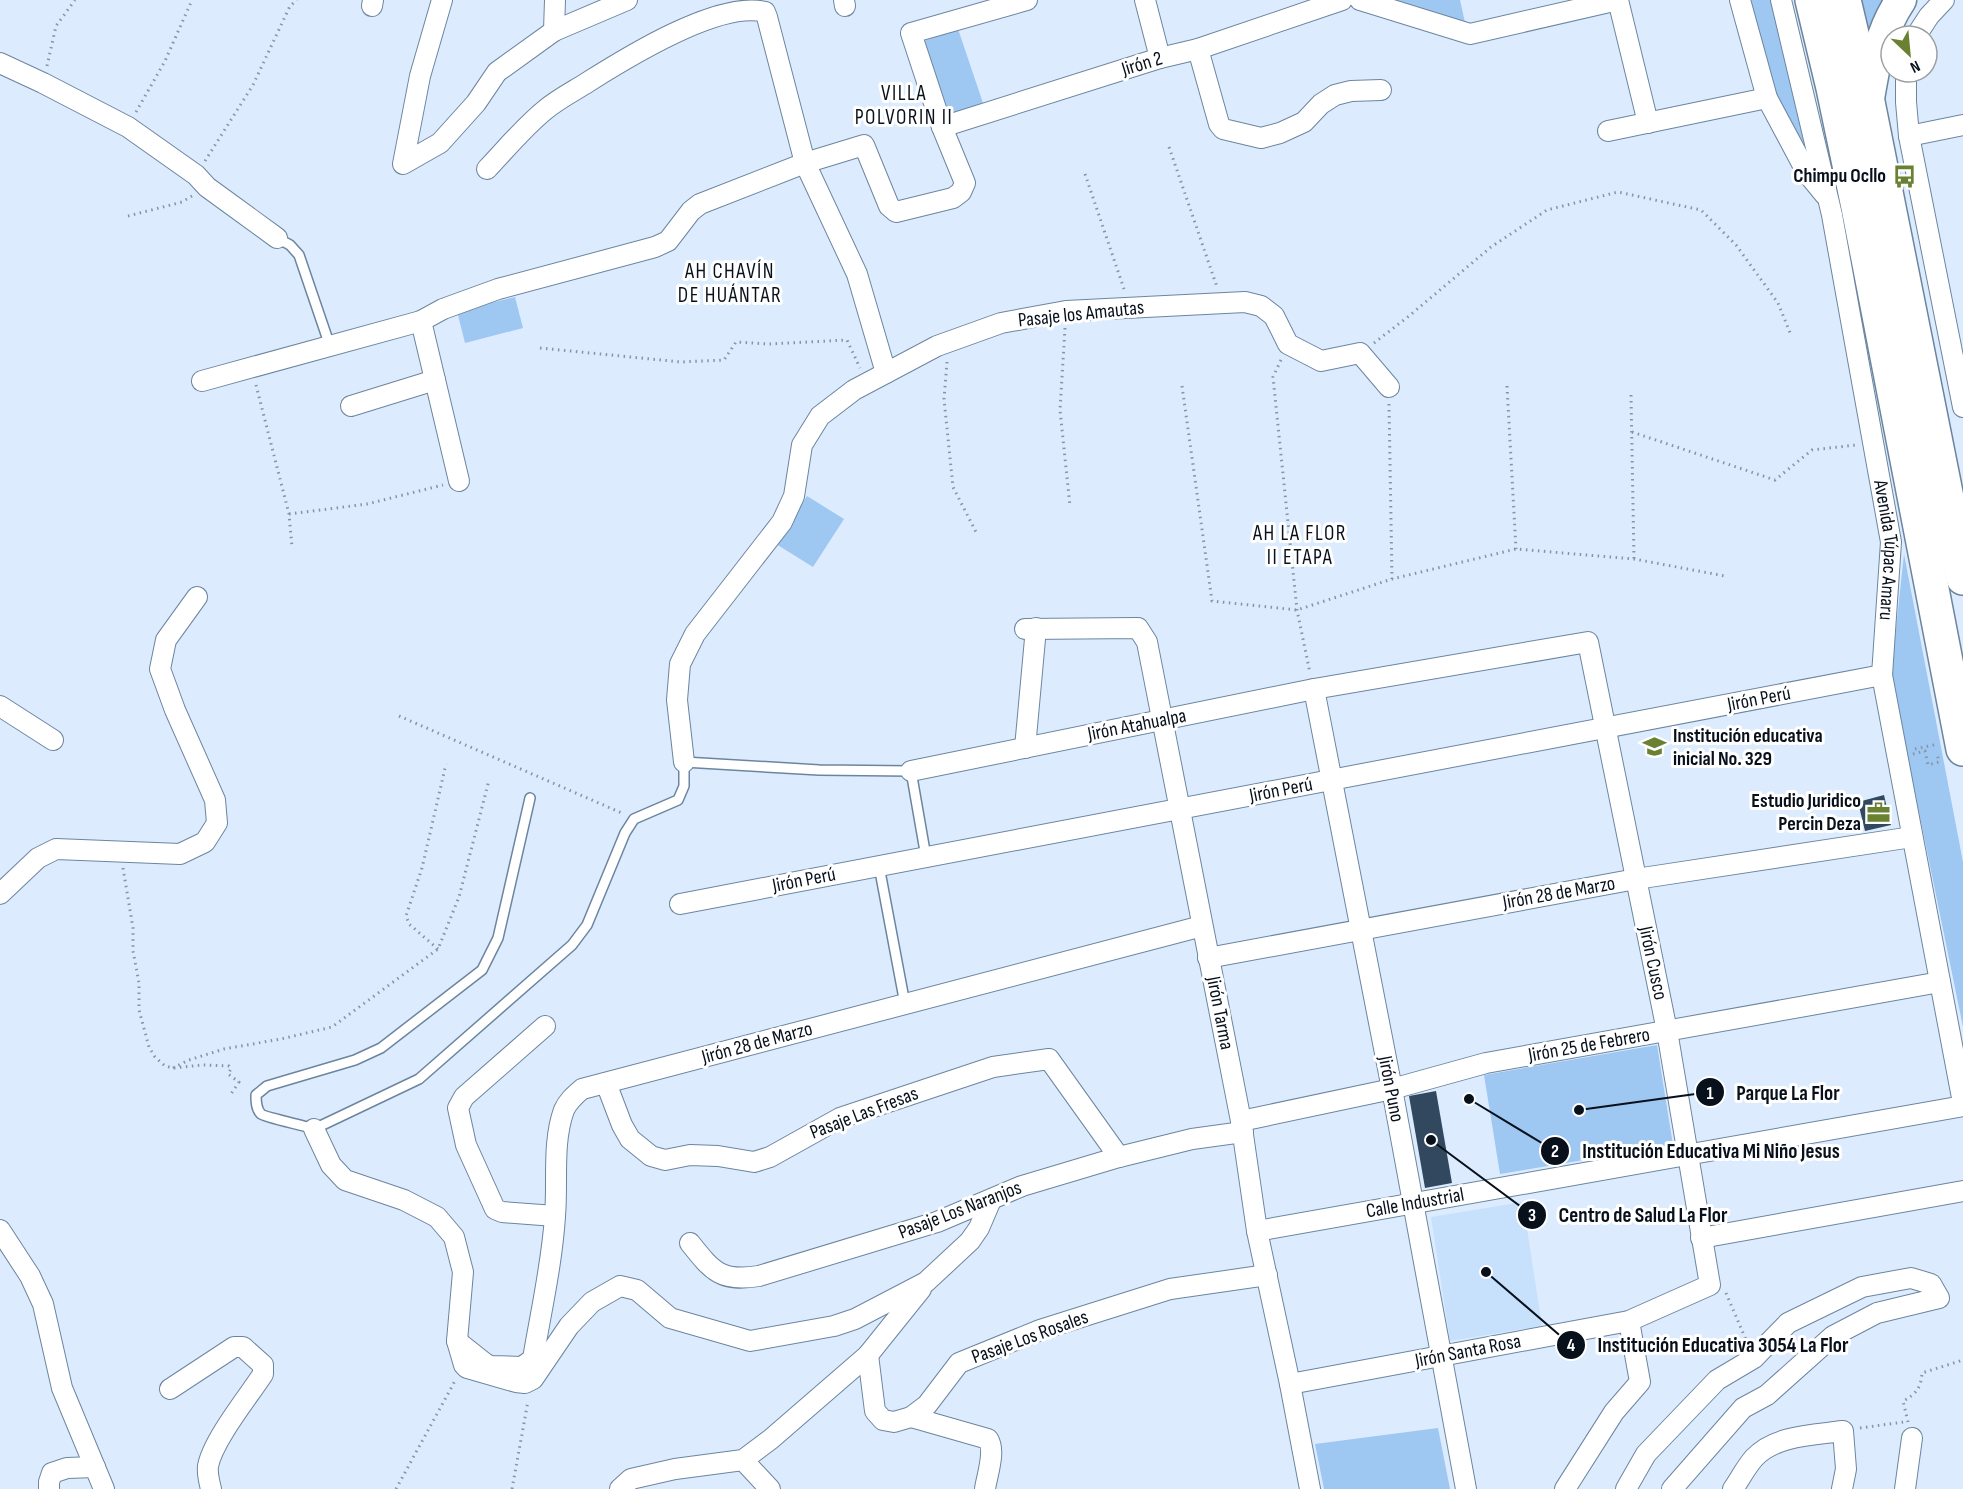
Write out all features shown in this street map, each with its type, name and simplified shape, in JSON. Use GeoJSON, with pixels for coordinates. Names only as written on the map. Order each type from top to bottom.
{"type":"FeatureCollection","features":[{"type":"Feature","properties":{"kind":"highway","name":"Avenida Túpac Amaru"},"geometry":{"type":"LineString","coordinates":[[1812,0],[1821,34],[1860,113],[1839,207],[1953,746]]}},
{"type":"Feature","properties":{"kind":"highway"},"geometry":{"type":"LineString","coordinates":[[1821,34],[1826,0]]}},
{"type":"Feature","properties":{"kind":"highway","name":"Avenida Túpac Amaru"},"geometry":{"type":"LineString","coordinates":[[1844,0],[1860,113],[1943,478],[1963,578]]}},
{"type":"Feature","properties":{"kind":"highway"},"geometry":{"type":"LineString","coordinates":[[1943,478],[1963,503]]}},
{"type":"Feature","properties":{"kind":"main road"},"geometry":{"type":"LineString","coordinates":[[1860,113],[1882,34],[1900,0]]}},
{"type":"Feature","properties":{"kind":"street"},"geometry":{"type":"LineString","coordinates":[[442,0],[420,76],[403,164],[440,143],[476,104],[497,72],[554,31],[627,0]]}},
{"type":"Feature","properties":{"kind":"street"},"geometry":{"type":"LineString","coordinates":[[554,31],[555,0]]}},
{"type":"Feature","properties":{"kind":"street"},"geometry":{"type":"LineString","coordinates":[[201,381],[421,321],[443,309],[498,289],[656,248],[668,241],[691,211],[700,204],[805,164],[864,145],[889,206],[896,212],[953,198],[962,192],[965,183],[942,127],[911,33],[1027,0]]}},
{"type":"Feature","properties":{"kind":"street"},"geometry":{"type":"LineString","coordinates":[[1145,0],[1160,57]]}},
{"type":"Feature","properties":{"kind":"street","name":"Jirón 2"},"geometry":{"type":"LineString","coordinates":[[942,127],[1160,57],[1198,49],[1342,0]]}},
{"type":"Feature","properties":{"kind":"street"},"geometry":{"type":"LineString","coordinates":[[1360,0],[1470,34],[1558,7],[1618,0],[1648,123]]}},
{"type":"Feature","properties":{"kind":"street"},"geometry":{"type":"LineString","coordinates":[[1740,0],[1767,98],[1807,173],[1839,207]]}},
{"type":"Feature","properties":{"kind":"street","name":"Avenida Túpac Amaru"},"geometry":{"type":"LineString","coordinates":[[1781,0],[1839,207],[1872,442],[1891,542],[1882,675],[1963,1104]]}},
{"type":"Feature","properties":{"kind":"street"},"geometry":{"type":"LineString","coordinates":[[1924,24],[1944,0]]}},
{"type":"Feature","properties":{"kind":"street"},"geometry":{"type":"LineString","coordinates":[[487,169],[546,109],[631,54],[700,21],[725,13],[765,12],[805,164],[857,274],[886,373]]}},
{"type":"Feature","properties":{"kind":"street"},"geometry":{"type":"LineString","coordinates":[[1198,49],[1219,124],[1223,129],[1262,138],[1305,122],[1321,104],[1335,95],[1351,91],[1381,90]]}},
{"type":"Feature","properties":{"kind":"street"},"geometry":{"type":"LineString","coordinates":[[0,63],[128,127],[277,238]]}},
{"type":"Feature","properties":{"kind":"street"},"geometry":{"type":"LineString","coordinates":[[1906,84],[1909,136],[1963,407]]}},
{"type":"Feature","properties":{"kind":"street"},"geometry":{"type":"LineString","coordinates":[[1608,131],[1767,98]]}},
{"type":"Feature","properties":{"kind":"street"},"geometry":{"type":"LineString","coordinates":[[1909,136],[1963,125]]}},
{"type":"Feature","properties":{"kind":"street","name":"Pasaje los Amautas"},"geometry":{"type":"LineString","coordinates":[[684,762],[677,700],[680,664],[695,634],[782,522],[794,496],[802,445],[820,416],[854,390],[949,342],[1001,323],[1066,311],[1245,302],[1261,306],[1274,316],[1288,344]]}},
{"type":"Feature","properties":{"kind":"street"},"geometry":{"type":"LineString","coordinates":[[421,321],[459,481]]}},
{"type":"Feature","properties":{"kind":"street"},"geometry":{"type":"LineString","coordinates":[[1288,344],[1321,361],[1360,353],[1389,387]]}},
{"type":"Feature","properties":{"kind":"street"},"geometry":{"type":"LineString","coordinates":[[351,406],[435,380]]}},
{"type":"Feature","properties":{"kind":"street"},"geometry":{"type":"LineString","coordinates":[[0,894],[38,858],[56,849],[180,854],[206,842],[217,823],[215,800],[175,710],[160,669],[166,640],[197,597]]}},
{"type":"Feature","properties":{"kind":"street","name":"Jirón Tarma"},"geometry":{"type":"LineString","coordinates":[[1025,748],[1031,628],[1138,628],[1147,642],[1242,1126],[1257,1231],[1310,1489]]}},
{"type":"Feature","properties":{"kind":"street","name":"Jirón Atahualpa"},"geometry":{"type":"LineString","coordinates":[[911,771],[1314,689],[1588,642]]}},
{"type":"Feature","properties":{"kind":"street","name":"Jirón Cusco"},"geometry":{"type":"LineString","coordinates":[[1588,642],[1667,1030],[1710,1285]]}},
{"type":"Feature","properties":{"kind":"street","name":"Jirón Perú"},"geometry":{"type":"LineString","coordinates":[[680,904],[1882,675]]}},
{"type":"Feature","properties":{"kind":"street","name":"Jirón Puno"},"geometry":{"type":"LineString","coordinates":[[1314,689],[1392,1089],[1466,1489]]}},
{"type":"Feature","properties":{"kind":"street"},"geometry":{"type":"LineString","coordinates":[[0,706],[53,740]]}},
{"type":"Feature","properties":{"kind":"street","name":"Jirón 28 de Marzo"},"geometry":{"type":"LineString","coordinates":[[1208,958],[1636,879],[1912,837]]}},
{"type":"Feature","properties":{"kind":"street","name":"Jirón 28 de Marzo"},"geometry":{"type":"LineString","coordinates":[[457,1341],[491,1366],[522,1367],[533,1359],[550,1261],[555,1216],[558,1143],[568,1101],[582,1089],[1202,926]]}},
{"type":"Feature","properties":{"kind":"street","name":"Jirón 25 de Febrero"},"geometry":{"type":"LineString","coordinates":[[1242,1126],[1482,1064],[1940,982]]}},
{"type":"Feature","properties":{"kind":"street"},"geometry":{"type":"LineString","coordinates":[[545,1026],[464,1097],[458,1108],[466,1145],[495,1209],[502,1212],[555,1216]]}},
{"type":"Feature","properties":{"kind":"street","name":"Pasaje Las Fresas"},"geometry":{"type":"LineString","coordinates":[[606,1083],[622,1125],[630,1139],[651,1155],[665,1160],[690,1155],[718,1156],[754,1162],[770,1157],[840,1118],[993,1067],[1049,1059],[1119,1157]]}},
{"type":"Feature","properties":{"kind":"street","name":"Calle Industrial"},"geometry":{"type":"LineString","coordinates":[[1257,1231],[1963,1104]]}},
{"type":"Feature","properties":{"kind":"street","name":"Pasaje Los Naranjos"},"geometry":{"type":"LineString","coordinates":[[690,1243],[710,1268],[724,1276],[740,1279],[759,1276],[937,1222],[1022,1186],[1119,1157],[1242,1126]]}},
{"type":"Feature","properties":{"kind":"street"},"geometry":{"type":"LineString","coordinates":[[314,1129],[331,1165],[345,1180],[404,1200],[437,1217],[454,1237],[463,1272],[457,1341],[464,1365],[471,1371],[516,1382],[525,1383],[533,1379],[569,1326],[592,1302],[620,1286],[636,1290],[670,1318],[755,1341],[834,1326],[855,1319],[926,1282]]}},
{"type":"Feature","properties":{"kind":"street"},"geometry":{"type":"LineString","coordinates":[[1701,1238],[1963,1191]]}},
{"type":"Feature","properties":{"kind":"street"},"geometry":{"type":"LineString","coordinates":[[620,1489],[632,1479],[653,1474],[743,1460],[868,1355],[926,1282],[970,1241],[979,1228],[991,1200]]}},
{"type":"Feature","properties":{"kind":"street"},"geometry":{"type":"LineString","coordinates":[[0,1230],[30,1276],[43,1304],[62,1388],[104,1489]]}},
{"type":"Feature","properties":{"kind":"street","name":"Pasaje Los Rosales"},"geometry":{"type":"LineString","coordinates":[[911,1417],[927,1405],[959,1363],[1040,1330],[1170,1289],[1267,1275]]}},
{"type":"Feature","properties":{"kind":"street"},"geometry":{"type":"LineString","coordinates":[[1626,1489],[1646,1454],[1717,1380],[1754,1358],[1788,1323],[1862,1287],[1911,1278],[1931,1284],[1939,1298],[1877,1313],[1833,1336],[1767,1395],[1743,1408],[1672,1489]]}},
{"type":"Feature","properties":{"kind":"street","name":"Jirón Santa Rosa"},"geometry":{"type":"LineString","coordinates":[[1290,1384],[1629,1321],[1710,1285]]}},
{"type":"Feature","properties":{"kind":"street"},"geometry":{"type":"LineString","coordinates":[[1565,1489],[1614,1412],[1640,1382],[1629,1321]]}},
{"type":"Feature","properties":{"kind":"street"},"geometry":{"type":"LineString","coordinates":[[170,1389],[234,1347],[243,1347],[263,1365],[263,1374],[219,1440],[208,1463],[207,1472],[211,1489]]}},
{"type":"Feature","properties":{"kind":"street"},"geometry":{"type":"LineString","coordinates":[[868,1355],[875,1411],[883,1420],[894,1422],[911,1417],[988,1439],[991,1449],[985,1489]]}},
{"type":"Feature","properties":{"kind":"street"},"geometry":{"type":"LineString","coordinates":[[1905,1489],[1910,1430]]}},
{"type":"Feature","properties":{"kind":"street"},"geometry":{"type":"LineString","coordinates":[[1732,1489],[1755,1457],[1773,1445],[1791,1439],[1844,1431],[1846,1469],[1842,1489]]}},
{"type":"Feature","properties":{"kind":"street"},"geometry":{"type":"LineString","coordinates":[[743,1460],[770,1489]]}},
{"type":"Feature","properties":{"kind":"street"},"geometry":{"type":"LineString","coordinates":[[49,1489],[51,1473],[67,1468],[95,1467]]}},
{"type":"Feature","properties":{"kind":"lane"},"geometry":{"type":"LineString","coordinates":[[277,238],[290,245],[298,255],[330,346]]}},
{"type":"Feature","properties":{"kind":"lane"},"geometry":{"type":"LineString","coordinates":[[530,798],[498,938],[482,970],[381,1048],[355,1060],[267,1086],[256,1095],[256,1104],[261,1114],[269,1119],[287,1120],[314,1129],[419,1079],[572,945],[587,925],[625,833],[634,819],[678,800],[684,786],[684,762]]}},
{"type":"Feature","properties":{"kind":"lane","name":"Jirón Atahualpa"},"geometry":{"type":"LineString","coordinates":[[684,762],[819,770],[911,771]]}},
{"type":"Feature","properties":{"kind":"lane"},"geometry":{"type":"LineString","coordinates":[[911,771],[926,857]]}},
{"type":"Feature","properties":{"kind":"lane"},"geometry":{"type":"LineString","coordinates":[[879,866],[905,1004]]}},
{"type":"Feature","properties":{"kind":"path"},"geometry":{"type":"LineString","coordinates":[[43,83],[56,26],[75,0]]}},
{"type":"Feature","properties":{"kind":"path"},"geometry":{"type":"LineString","coordinates":[[128,127],[165,60],[192,0]]}},
{"type":"Feature","properties":{"kind":"path"},"geometry":{"type":"LineString","coordinates":[[128,216],[182,202],[202,181],[253,85],[290,6],[297,0]]}},
{"type":"Feature","properties":{"kind":"path"},"geometry":{"type":"LineString","coordinates":[[1169,147],[1222,303]]}},
{"type":"Feature","properties":{"kind":"path"},"geometry":{"type":"LineString","coordinates":[[1084,174],[1130,308]]}},
{"type":"Feature","properties":{"kind":"path"},"geometry":{"type":"LineString","coordinates":[[1360,353],[1409,316],[1491,247],[1546,210],[1618,192],[1701,210],[1736,245],[1778,303],[1791,335]]}},
{"type":"Feature","properties":{"kind":"path"},"geometry":{"type":"LineString","coordinates":[[1066,311],[1060,410],[1070,506]]}},
{"type":"Feature","properties":{"kind":"path"},"geometry":{"type":"LineString","coordinates":[[540,348],[681,362],[724,360],[736,342],[769,344],[848,340],[867,383]]}},
{"type":"Feature","properties":{"kind":"path"},"geometry":{"type":"LineString","coordinates":[[949,342],[944,399],[953,487],[977,534]]}},
{"type":"Feature","properties":{"kind":"path"},"geometry":{"type":"LineString","coordinates":[[1288,344],[1273,377],[1297,610],[1314,689]]}},
{"type":"Feature","properties":{"kind":"path"},"geometry":{"type":"LineString","coordinates":[[251,367],[289,514],[292,547]]}},
{"type":"Feature","properties":{"kind":"path"},"geometry":{"type":"LineString","coordinates":[[1182,386],[1212,601],[1297,610],[1392,579],[1516,549],[1634,559],[1725,576]]}},
{"type":"Feature","properties":{"kind":"path"},"geometry":{"type":"LineString","coordinates":[[1507,386],[1516,549]]}},
{"type":"Feature","properties":{"kind":"path"},"geometry":{"type":"LineString","coordinates":[[1389,387],[1392,579]]}},
{"type":"Feature","properties":{"kind":"path"},"geometry":{"type":"LineString","coordinates":[[1631,395],[1634,559]]}},
{"type":"Feature","properties":{"kind":"path"},"geometry":{"type":"LineString","coordinates":[[1632,432],[1775,480],[1812,450],[1872,442]]}},
{"type":"Feature","properties":{"kind":"path"},"geometry":{"type":"LineString","coordinates":[[289,514],[366,504],[459,481]]}},
{"type":"Feature","properties":{"kind":"path"},"geometry":{"type":"LineString","coordinates":[[399,716],[634,819]]}},
{"type":"Feature","properties":{"kind":"path"},"geometry":{"type":"LineString","coordinates":[[1953,746],[1936,748],[1939,762],[1928,765],[1925,751],[1912,754],[1911,750],[1953,746]]}},
{"type":"Feature","properties":{"kind":"path"},"geometry":{"type":"LineString","coordinates":[[438,949],[409,924],[406,916],[422,868],[446,765]]}},
{"type":"Feature","properties":{"kind":"path"},"geometry":{"type":"LineString","coordinates":[[173,1068],[189,1060],[224,1049],[332,1027],[438,949],[459,897],[489,780]]}},
{"type":"Feature","properties":{"kind":"path"},"geometry":{"type":"LineString","coordinates":[[112,851],[124,871],[126,880],[133,928],[133,951],[139,983],[139,1011],[149,1047],[155,1057],[165,1066],[173,1068],[202,1065],[229,1066],[231,1069],[228,1074],[240,1082],[231,1094]]}},
{"type":"Feature","properties":{"kind":"path"},"geometry":{"type":"LineString","coordinates":[[1710,1285],[1725,1292],[1754,1358]]}},
{"type":"Feature","properties":{"kind":"path"},"geometry":{"type":"LineString","coordinates":[[1844,1431],[1910,1430],[1904,1401],[1915,1394],[1921,1385],[1922,1374],[1963,1360]]}},
{"type":"Feature","properties":{"kind":"path"},"geometry":{"type":"LineString","coordinates":[[396,1489],[464,1365]]}},
{"type":"Feature","properties":{"kind":"path"},"geometry":{"type":"LineString","coordinates":[[512,1489],[521,1431],[533,1379]]}},
{"type":"Feature","properties":{"kind":"shaded area"},"geometry":{"type":"Polygon","coordinates":[[[1386,0],[1460,0],[1466,27],[1386,0]]]}},
{"type":"Feature","properties":{"kind":"shaded area"},"geometry":{"type":"Polygon","coordinates":[[[1751,0],[1774,0],[1807,157],[1776,100],[1751,0]]]}},
{"type":"Feature","properties":{"kind":"shaded area"},"geometry":{"type":"Polygon","coordinates":[[[1855,0],[1887,0],[1867,48],[1855,0]]]}},
{"type":"Feature","properties":{"kind":"shaded area"},"geometry":{"type":"Polygon","coordinates":[[[958,29],[983,103],[949,115],[924,41],[958,29]]]}},
{"type":"Feature","properties":{"kind":"shaded area"},"geometry":{"type":"Polygon","coordinates":[[[515,297],[523,328],[465,343],[457,311],[515,297]]]}},
{"type":"Feature","properties":{"kind":"shaded area"},"geometry":{"type":"Polygon","coordinates":[[[807,496],[844,519],[813,567],[776,544],[807,496]]]}},
{"type":"Feature","properties":{"kind":"shaded area"},"geometry":{"type":"Polygon","coordinates":[[[1904,554],[1963,862],[1963,1027],[1891,675],[1904,554]]]}},
{"type":"Feature","properties":{"kind":"shaded area"},"geometry":{"type":"Polygon","coordinates":[[[1657,1045],[1673,1145],[1500,1174],[1484,1075],[1657,1045]]]}},
{"type":"Feature","properties":{"kind":"shaded area"},"geometry":{"type":"Polygon","coordinates":[[[1523,1202],[1542,1326],[1450,1341],[1431,1217],[1523,1202]]]}},
{"type":"Feature","properties":{"kind":"shaded area"},"geometry":{"type":"Polygon","coordinates":[[[1438,1428],[1450,1489],[1324,1489],[1315,1444],[1438,1428]]]}},
{"type":"Feature","properties":{"kind":"building"},"geometry":{"type":"Polygon","coordinates":[[[1884,795],[1891,825],[1865,831],[1858,802],[1884,795]]]}},
{"type":"Feature","properties":{"kind":"building"},"geometry":{"type":"Polygon","coordinates":[[[1436,1091],[1452,1183],[1425,1188],[1409,1096],[1436,1091]]]}},
{"type":"Feature","properties":{"kind":"place","name":"Chimpu Ocllo"},"geometry":{"type":"Point","coordinates":[1904,176]}},
{"type":"Feature","properties":{"kind":"place","name":"Institución educativa inicial No. 329"},"geometry":{"type":"Point","coordinates":[1655,747]}},
{"type":"Feature","properties":{"kind":"place","name":"Estudio Juridico Percin Deza"},"geometry":{"type":"Point","coordinates":[1879,812]}},
{"type":"Feature","properties":{"kind":"place","name":"Institución Educativa Mi Niño Jesus"},"geometry":{"type":"Point","coordinates":[1469,1099]}},
{"type":"Feature","properties":{"kind":"place","name":"Parque La Flor"},"geometry":{"type":"Point","coordinates":[1579,1110]}},
{"type":"Feature","properties":{"kind":"place","name":"Centro de Salud La Flor"},"geometry":{"type":"Point","coordinates":[1431,1140]}},
{"type":"Feature","properties":{"kind":"place","name":"Institución Educativa 3054 La Flor"},"geometry":{"type":"Point","coordinates":[1486,1272]}},
{"type":"Feature","properties":{"kind":"district","name":"VILLA POLVORIN II"},"geometry":{"type":"Point","coordinates":[904,105]}},
{"type":"Feature","properties":{"kind":"district","name":"AH CHAVÍN DE HUÁNTAR"},"geometry":{"type":"Point","coordinates":[730,283]}},
{"type":"Feature","properties":{"kind":"district","name":"AH LA FLOR II ETAPA"},"geometry":{"type":"Point","coordinates":[1300,545]}}]}
